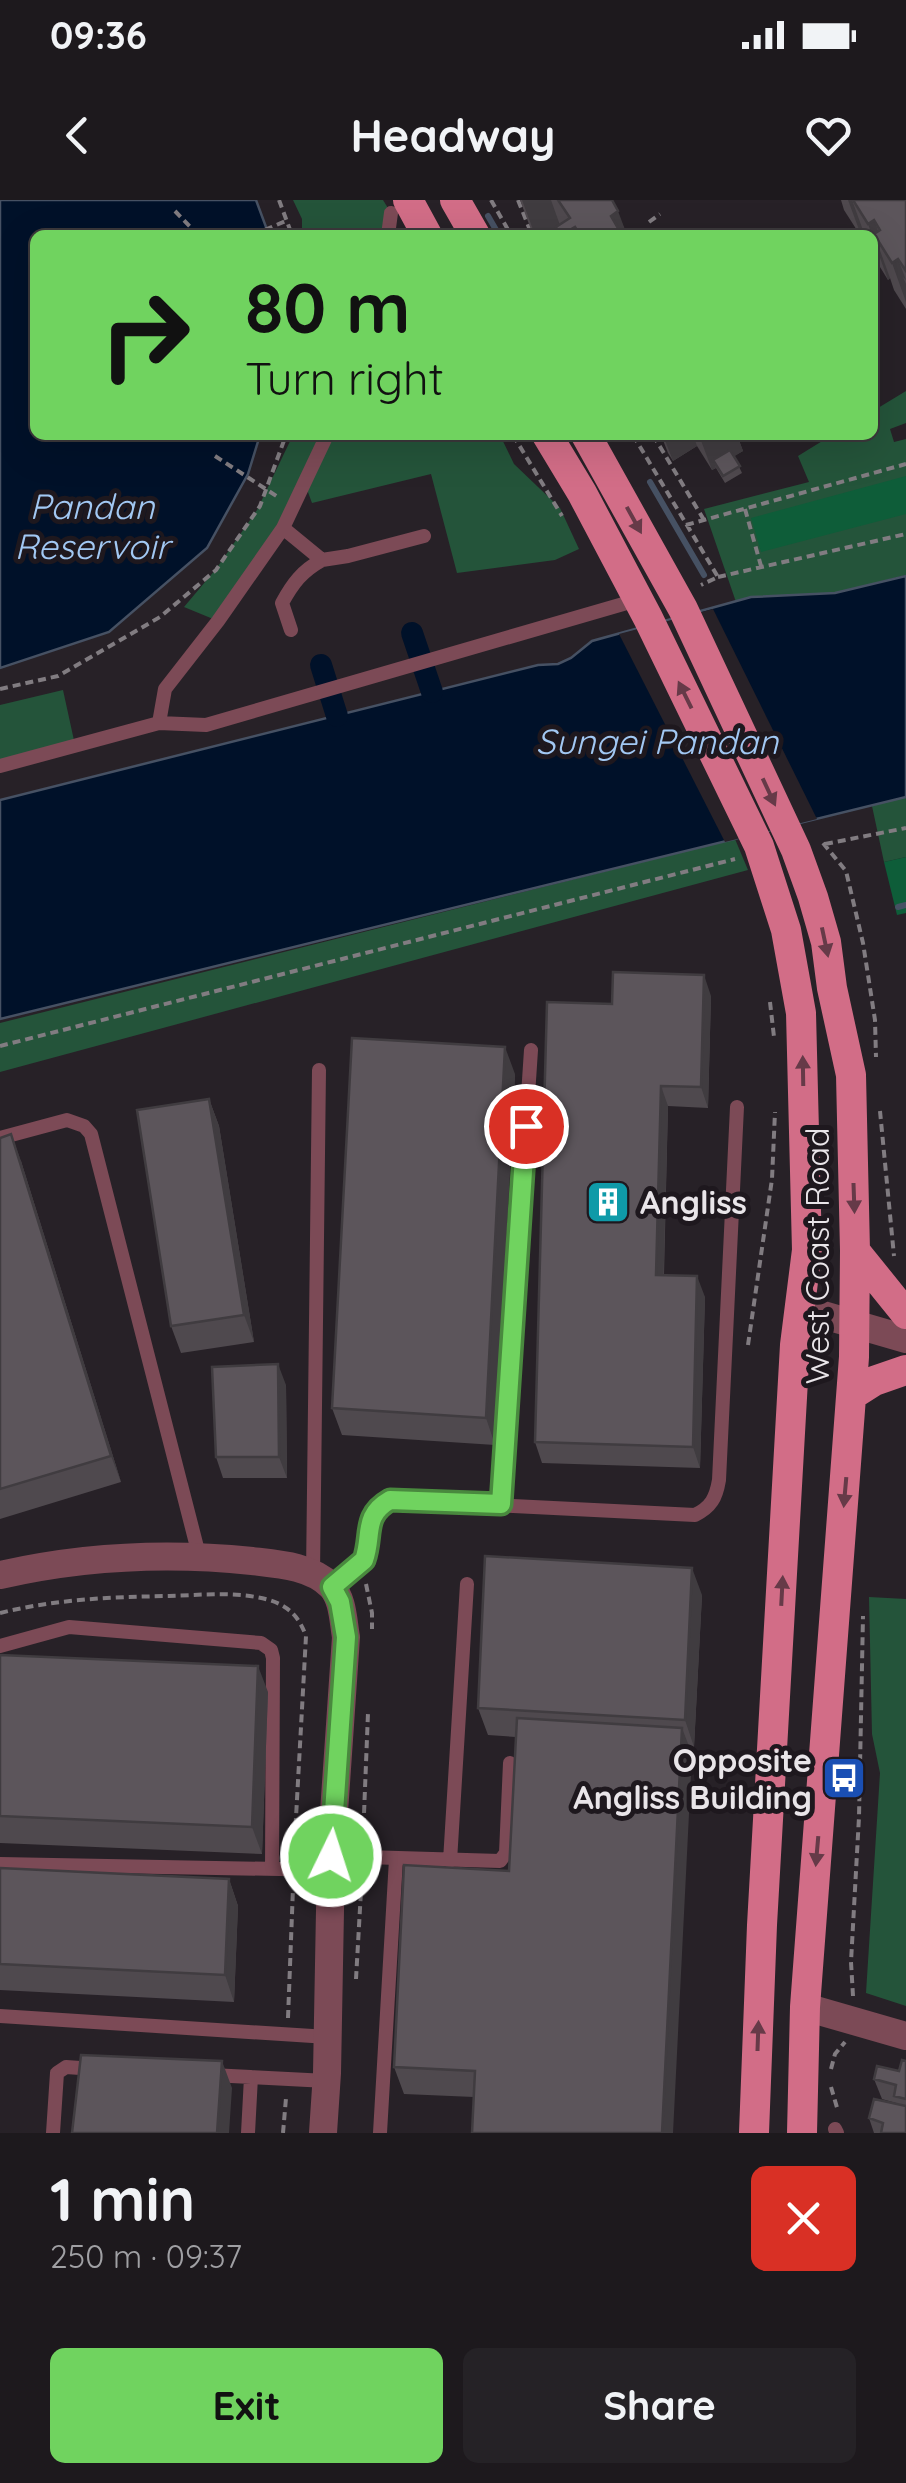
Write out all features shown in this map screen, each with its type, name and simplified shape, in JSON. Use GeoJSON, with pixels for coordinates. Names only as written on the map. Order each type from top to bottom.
{"type":"FeatureCollection","features":[{"type":"Feature","properties":{"kind":"main road"},"geometry":{"type":"LineString","coordinates":[[455,200],[471,230]]}},
{"type":"Feature","properties":{"kind":"main road"},"geometry":{"type":"LineString","coordinates":[[400,206],[422,230]]}},
{"type":"Feature","properties":{"kind":"main road","name":"West Coast Road"},"geometry":{"type":"LineString","coordinates":[[550,440],[643,609],[752,851],[786,930],[801,1013],[807,1250],[794,1345],[754,2133]]}},
{"type":"Feature","properties":{"kind":"main road","name":"West Coast Road"},"geometry":{"type":"LineString","coordinates":[[589,440],[690,598],[793,844],[826,942],[851,1076],[856,1250],[852,1395],[805,2007],[802,2133]]}},
{"type":"Feature","properties":{"kind":"main road"},"geometry":{"type":"LineString","coordinates":[[856,1250],[906,1314]]}},
{"type":"Feature","properties":{"kind":"main road"},"geometry":{"type":"LineString","coordinates":[[852,1395],[874,1381],[906,1370]]}},
{"type":"Feature","properties":{"kind":"street"},"geometry":{"type":"LineString","coordinates":[[799,1308],[906,1340]]}},
{"type":"Feature","properties":{"kind":"street"},"geometry":{"type":"LineString","coordinates":[[0,1575],[46,1564],[134,1555],[199,1555],[284,1564],[322,1580],[340,1602],[346,1637],[330,1863],[323,2133]]}},
{"type":"Feature","properties":{"kind":"street"},"geometry":{"type":"LineString","coordinates":[[805,2007],[906,2036]]}},
{"type":"Feature","properties":{"kind":"lane"},"geometry":{"type":"LineString","coordinates":[[390,230],[400,206]]}},
{"type":"Feature","properties":{"kind":"lane"},"geometry":{"type":"LineString","coordinates":[[159,723],[165,688],[283,528],[324,440]]}},
{"type":"Feature","properties":{"kind":"lane"},"geometry":{"type":"LineString","coordinates":[[283,528],[322,560]]}},
{"type":"Feature","properties":{"kind":"lane"},"geometry":{"type":"LineString","coordinates":[[291,630],[282,603],[304,570],[322,560],[424,536]]}},
{"type":"Feature","properties":{"kind":"lane"},"geometry":{"type":"LineString","coordinates":[[0,766],[159,723],[206,725],[643,609]]}},
{"type":"Feature","properties":{"kind":"lane"},"geometry":{"type":"LineString","coordinates":[[501,1504],[531,1050]]}},
{"type":"Feature","properties":{"kind":"lane"},"geometry":{"type":"LineString","coordinates":[[319,1070],[322,1580],[364,1560],[370,1520],[390,1500],[695,1516],[707,1509],[714,1500],[719,1480],[738,1107]]}},
{"type":"Feature","properties":{"kind":"lane"},"geometry":{"type":"LineString","coordinates":[[0,1138],[67,1120],[84,1126],[91,1134],[199,1555]]}},
{"type":"Feature","properties":{"kind":"lane"},"geometry":{"type":"LineString","coordinates":[[450,1861],[467,1584]]}},
{"type":"Feature","properties":{"kind":"lane"},"geometry":{"type":"LineString","coordinates":[[0,1646],[69,1627],[261,1643],[271,1650],[272,1869]]}},
{"type":"Feature","properties":{"kind":"lane"},"geometry":{"type":"LineString","coordinates":[[0,1864],[294,1870],[330,1863],[396,1859],[494,1862],[504,1858],[510,1763]]}},
{"type":"Feature","properties":{"kind":"lane"},"geometry":{"type":"LineString","coordinates":[[380,2133],[396,1859]]}},
{"type":"Feature","properties":{"kind":"lane"},"geometry":{"type":"LineString","coordinates":[[0,2016],[328,2038]]}},
{"type":"Feature","properties":{"kind":"lane"},"geometry":{"type":"LineString","coordinates":[[54,2133],[57,2074],[66,2067],[103,2069]]}},
{"type":"Feature","properties":{"kind":"lane"},"geometry":{"type":"LineString","coordinates":[[196,2074],[327,2081]]}},
{"type":"Feature","properties":{"kind":"lane"},"geometry":{"type":"LineString","coordinates":[[248,2133],[252,2077]]}},
{"type":"Feature","properties":{"kind":"path"},"geometry":{"type":"LineString","coordinates":[[280,200],[291,230]]}},
{"type":"Feature","properties":{"kind":"path"},"geometry":{"type":"LineString","coordinates":[[492,200],[509,230]]}},
{"type":"Feature","properties":{"kind":"path"},"geometry":{"type":"LineString","coordinates":[[518,200],[530,230]]}},
{"type":"Feature","properties":{"kind":"path"},"geometry":{"type":"LineString","coordinates":[[175,211],[193,230]]}},
{"type":"Feature","properties":{"kind":"path"},"geometry":{"type":"LineString","coordinates":[[649,222],[660,214]]}},
{"type":"Feature","properties":{"kind":"path"},"geometry":{"type":"LineString","coordinates":[[264,230],[288,220]]}},
{"type":"Feature","properties":{"kind":"path"},"geometry":{"type":"LineString","coordinates":[[0,689],[58,676],[160,617],[216,570],[258,510],[284,440]]}},
{"type":"Feature","properties":{"kind":"path"},"geometry":{"type":"LineString","coordinates":[[636,440],[718,577]]}},
{"type":"Feature","properties":{"kind":"path"},"geometry":{"type":"LineString","coordinates":[[657,440],[704,520]]}},
{"type":"Feature","properties":{"kind":"path"},"geometry":{"type":"LineString","coordinates":[[215,456],[266,490]]}},
{"type":"Feature","properties":{"kind":"path"},"geometry":{"type":"LineString","coordinates":[[686,525],[906,464]]}},
{"type":"Feature","properties":{"kind":"path"},"geometry":{"type":"LineString","coordinates":[[744,508],[762,567]]}},
{"type":"Feature","properties":{"kind":"path"},"geometry":{"type":"LineString","coordinates":[[690,598],[718,577],[906,534]]}},
{"type":"Feature","properties":{"kind":"path"},"geometry":{"type":"LineString","coordinates":[[793,844],[839,842],[906,828]]}},
{"type":"Feature","properties":{"kind":"path"},"geometry":{"type":"LineString","coordinates":[[832,854],[839,842]]}},
{"type":"Feature","properties":{"kind":"path"},"geometry":{"type":"LineString","coordinates":[[0,1046],[752,851]]}},
{"type":"Feature","properties":{"kind":"path"},"geometry":{"type":"LineString","coordinates":[[770,995],[775,1054]]}},
{"type":"Feature","properties":{"kind":"path"},"geometry":{"type":"LineString","coordinates":[[748,1345],[772,1179],[775,1108]]}},
{"type":"Feature","properties":{"kind":"path"},"geometry":{"type":"LineString","coordinates":[[0,1612],[88,1598],[208,1594],[273,1601],[300,1618],[306,1636],[287,2035]]}},
{"type":"Feature","properties":{"kind":"path"},"geometry":{"type":"LineString","coordinates":[[827,2096],[835,2054],[853,2034],[855,2019],[851,1962],[860,1817],[863,1604]]}},
{"type":"Feature","properties":{"kind":"path"},"geometry":{"type":"LineString","coordinates":[[828,2078],[839,2113]]}},
{"type":"Feature","properties":{"kind":"green space"},"geometry":{"type":"Polygon","coordinates":[[[293,200],[383,200],[391,213],[389,230],[302,230],[302,219],[293,200]]]}},
{"type":"Feature","properties":{"kind":"green space"},"geometry":{"type":"Polygon","coordinates":[[[906,391],[906,423],[890,429],[894,442],[906,439],[906,575],[835,593],[751,597],[736,602],[704,509],[809,482],[798,456],[824,440],[878,440],[878,408],[906,391]]]}},
{"type":"Feature","properties":{"kind":"green space"},"geometry":{"type":"Polygon","coordinates":[[[291,440],[502,440],[514,464],[560,508],[579,549],[555,560],[457,573],[431,474],[312,503],[305,484],[218,621],[184,607],[257,510],[291,440]]]}},
{"type":"Feature","properties":{"kind":"green space"},"geometry":{"type":"Polygon","coordinates":[[[906,476],[906,514],[761,552],[751,518],[906,476]]]}},
{"type":"Feature","properties":{"kind":"green space"},"geometry":{"type":"Polygon","coordinates":[[[63,690],[75,745],[0,766],[0,705],[63,690]]]}},
{"type":"Feature","properties":{"kind":"green space"},"geometry":{"type":"Polygon","coordinates":[[[906,797],[906,857],[884,862],[872,806],[906,797]]]}},
{"type":"Feature","properties":{"kind":"green space"},"geometry":{"type":"Polygon","coordinates":[[[735,839],[748,870],[0,1072],[0,1023],[735,839]]]}},
{"type":"Feature","properties":{"kind":"green space"},"geometry":{"type":"Polygon","coordinates":[[[906,857],[906,913],[897,915],[884,862],[906,857]]]}},
{"type":"Feature","properties":{"kind":"green space"},"geometry":{"type":"Polygon","coordinates":[[[869,1597],[906,1599],[906,2006],[866,1993],[880,1773],[872,1734],[869,1597]]]}},
{"type":"Feature","properties":{"kind":"water","name":"Pandan Reservoir"},"geometry":{"type":"Polygon","coordinates":[[[0,200],[256,200],[267,230],[30,230],[30,440],[258,440],[248,474],[207,548],[109,632],[0,668],[0,200]]]}},
{"type":"Feature","properties":{"kind":"water","name":"Sungei Pandan"},"geometry":{"type":"Polygon","coordinates":[[[906,576],[906,797],[0,1019],[0,800],[538,665],[558,664],[592,641],[751,597],[835,593],[906,576]]]}},
{"type":"Feature","properties":{"kind":"pier"},"geometry":{"type":"Polygon","coordinates":[[[713,609],[817,819],[725,842],[619,634],[713,609]]]}},
{"type":"Feature","properties":{"kind":"building"},"geometry":{"type":"Polygon","coordinates":[[[558,200],[612,200],[618,211],[611,216],[619,230],[558,230],[556,227],[570,218],[558,200]]]}},
{"type":"Feature","properties":{"kind":"building"},"geometry":{"type":"Polygon","coordinates":[[[853,200],[906,200],[906,271],[898,259],[892,263],[878,240],[880,230],[874,220],[868,224],[853,200]]]}},
{"type":"Feature","properties":{"kind":"building"},"geometry":{"type":"Polygon","coordinates":[[[730,450],[740,466],[723,476],[713,460],[730,450]]]}},
{"type":"Feature","properties":{"kind":"building","name":"Angliss"},"geometry":{"type":"Polygon","coordinates":[[[613,972],[704,975],[701,1087],[661,1086],[656,1275],[697,1276],[693,1447],[535,1442],[547,1002],[612,1004],[613,972]]]}},
{"type":"Feature","properties":{"kind":"building"},"geometry":{"type":"Polygon","coordinates":[[[352,1038],[505,1047],[486,1418],[332,1408],[352,1038]]]}},
{"type":"Feature","properties":{"kind":"building"},"geometry":{"type":"Polygon","coordinates":[[[209,1099],[244,1315],[171,1326],[137,1110],[209,1099]]]}},
{"type":"Feature","properties":{"kind":"building"},"geometry":{"type":"Polygon","coordinates":[[[11,1134],[111,1456],[0,1489],[0,1138],[11,1134]]]}},
{"type":"Feature","properties":{"kind":"building"},"geometry":{"type":"Polygon","coordinates":[[[278,1364],[279,1457],[216,1457],[212,1367],[278,1364]]]}},
{"type":"Feature","properties":{"kind":"building"},"geometry":{"type":"Polygon","coordinates":[[[485,1556],[692,1568],[685,1720],[478,1708],[485,1556]]]}},
{"type":"Feature","properties":{"kind":"building"},"geometry":{"type":"Polygon","coordinates":[[[0,1655],[258,1666],[252,1827],[0,1816],[0,1655]]]}},
{"type":"Feature","properties":{"kind":"building"},"geometry":{"type":"Polygon","coordinates":[[[517,1718],[682,1728],[662,2133],[472,2133],[475,2071],[394,2067],[404,1865],[509,1871],[517,1718]]]}},
{"type":"Feature","properties":{"kind":"building"},"geometry":{"type":"Polygon","coordinates":[[[0,1868],[229,1879],[225,1975],[0,1964],[0,1868]]]}},
{"type":"Feature","properties":{"kind":"building"},"geometry":{"type":"Polygon","coordinates":[[[81,2055],[222,2061],[217,2133],[72,2133],[81,2055]]]}},
{"type":"Feature","properties":{"kind":"building"},"geometry":{"type":"Polygon","coordinates":[[[902,2060],[906,2061],[906,2099],[894,2096],[896,2085],[874,2079],[877,2066],[899,2071],[902,2060]]]}},
{"type":"Feature","properties":{"kind":"building"},"geometry":{"type":"Polygon","coordinates":[[[874,2099],[906,2106],[906,2133],[881,2133],[883,2123],[869,2118],[874,2099]]]}},
{"type":"Feature","properties":{"kind":"waterway"},"geometry":{"type":"LineString","coordinates":[[488,216],[496,230]]}},
{"type":"Feature","properties":{"kind":"waterway"},"geometry":{"type":"LineString","coordinates":[[650,482],[704,575]]}},
{"type":"Feature","properties":{"kind":"waterway"},"geometry":{"type":"LineString","coordinates":[[412,633],[432,692]]}},
{"type":"Feature","properties":{"kind":"waterway"},"geometry":{"type":"LineString","coordinates":[[321,665],[337,716]]}},
{"type":"Feature","properties":{"kind":"waterway"},"geometry":{"type":"LineString","coordinates":[[898,907],[906,905]]}},
{"type":"Feature","properties":{"kind":"place","name":"Angliss"},"geometry":{"type":"Point","coordinates":[608,1202]}},
{"type":"Feature","properties":{"kind":"place","name":"Opposite Angliss Building"},"geometry":{"type":"Point","coordinates":[844,1778]}},
{"type":"Feature","properties":{"kind":"route"},"geometry":{"type":"LineString","coordinates":[[331,1856],[346,1637],[340,1602],[332,1587],[364,1560],[370,1520],[390,1500],[501,1504],[526,1126]]}}]}
